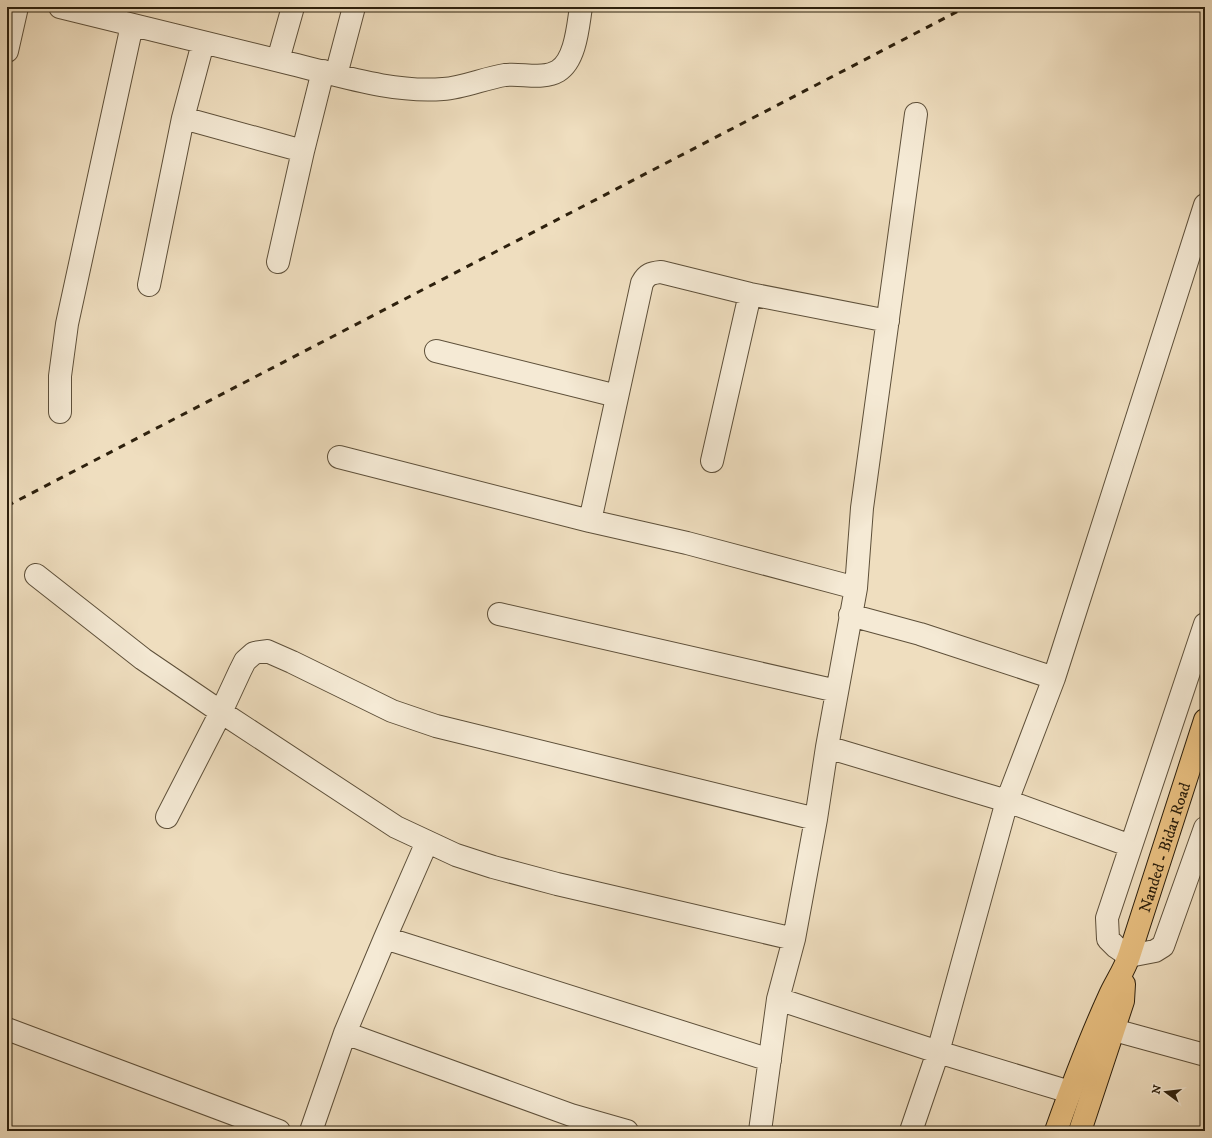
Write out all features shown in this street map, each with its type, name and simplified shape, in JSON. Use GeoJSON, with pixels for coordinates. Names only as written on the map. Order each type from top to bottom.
{"type":"FeatureCollection","features":[{"type":"Feature","properties":{"kind":"highway","name":"Nanded - Bidar Road"},"geometry":{"type":"LineString","coordinates":[[1127,962],[1205,720]]}},
{"type":"Feature","properties":{"kind":"highway"},"geometry":{"type":"LineString","coordinates":[[1080,1131],[1123,1001],[1127,962]]}},
{"type":"Feature","properties":{"kind":"highway"},"geometry":{"type":"LineString","coordinates":[[1056,1131],[1070,1092],[1109,997],[1127,962]]}},
{"type":"Feature","properties":{"kind":"street"},"geometry":{"type":"LineString","coordinates":[[7,51],[18,7]]}},
{"type":"Feature","properties":{"kind":"street"},"geometry":{"type":"LineString","coordinates":[[60,7],[395,88],[444,89],[504,75],[520,74],[535,76],[559,71],[568,60],[576,39],[581,7]]}},
{"type":"Feature","properties":{"kind":"street"},"geometry":{"type":"LineString","coordinates":[[278,60],[293,7]]}},
{"type":"Feature","properties":{"kind":"street"},"geometry":{"type":"LineString","coordinates":[[278,262],[303,151],[329,73],[354,7]]}},
{"type":"Feature","properties":{"kind":"street"},"geometry":{"type":"LineString","coordinates":[[60,412],[60,376],[67,324],[132,25]]}},
{"type":"Feature","properties":{"kind":"street"},"geometry":{"type":"LineString","coordinates":[[149,285],[183,118],[203,42]]}},
{"type":"Feature","properties":{"kind":"street"},"geometry":{"type":"LineString","coordinates":[[760,1131],[778,999],[794,939],[816,819],[850,615],[856,588],[862,508],[916,114]]}},
{"type":"Feature","properties":{"kind":"street"},"geometry":{"type":"LineString","coordinates":[[183,118],[303,151]]}},
{"type":"Feature","properties":{"kind":"street"},"geometry":{"type":"LineString","coordinates":[[911,1131],[938,1052],[1007,802],[1054,678],[1205,206]]}},
{"type":"Feature","properties":{"kind":"street"},"geometry":{"type":"LineString","coordinates":[[590,521],[642,283],[646,276],[651,273],[661,272],[750,294],[888,321]]}},
{"type":"Feature","properties":{"kind":"street"},"geometry":{"type":"LineString","coordinates":[[712,461],[750,294]]}},
{"type":"Feature","properties":{"kind":"street"},"geometry":{"type":"LineString","coordinates":[[436,351],[617,396]]}},
{"type":"Feature","properties":{"kind":"street"},"geometry":{"type":"LineString","coordinates":[[339,457],[590,521],[687,543],[856,588]]}},
{"type":"Feature","properties":{"kind":"street"},"geometry":{"type":"LineString","coordinates":[[36,575],[144,659],[221,712],[396,827],[427,842],[456,855],[500,869],[557,884],[794,939]]}},
{"type":"Feature","properties":{"kind":"street"},"geometry":{"type":"LineString","coordinates":[[499,614],[837,691]]}},
{"type":"Feature","properties":{"kind":"street"},"geometry":{"type":"LineString","coordinates":[[850,615],[920,634],[1054,678]]}},
{"type":"Feature","properties":{"kind":"street"},"geometry":{"type":"LineString","coordinates":[[1205,624],[1108,918],[1108,939],[1127,962],[1155,951],[1163,946],[1170,930],[1205,828]]}},
{"type":"Feature","properties":{"kind":"street"},"geometry":{"type":"LineString","coordinates":[[167,817],[221,712],[245,661],[254,653],[267,651],[392,711],[436,726],[816,819]]}},
{"type":"Feature","properties":{"kind":"street"},"geometry":{"type":"LineString","coordinates":[[827,747],[1007,802],[1131,846]]}},
{"type":"Feature","properties":{"kind":"street"},"geometry":{"type":"LineString","coordinates":[[311,1131],[345,1033],[427,842]]}},
{"type":"Feature","properties":{"kind":"street"},"geometry":{"type":"LineString","coordinates":[[385,938],[770,1060]]}},
{"type":"Feature","properties":{"kind":"street"},"geometry":{"type":"LineString","coordinates":[[778,999],[938,1052],[1070,1092]]}},
{"type":"Feature","properties":{"kind":"street"},"geometry":{"type":"LineString","coordinates":[[7,1029],[279,1131]]}},
{"type":"Feature","properties":{"kind":"street"},"geometry":{"type":"LineString","coordinates":[[1114,1030],[1205,1055]]}},
{"type":"Feature","properties":{"kind":"street"},"geometry":{"type":"LineString","coordinates":[[345,1033],[571,1115],[627,1131]]}},
{"type":"Feature","properties":{"kind":"railway"},"geometry":{"type":"LineString","coordinates":[[7,506],[966,7]]}}]}
